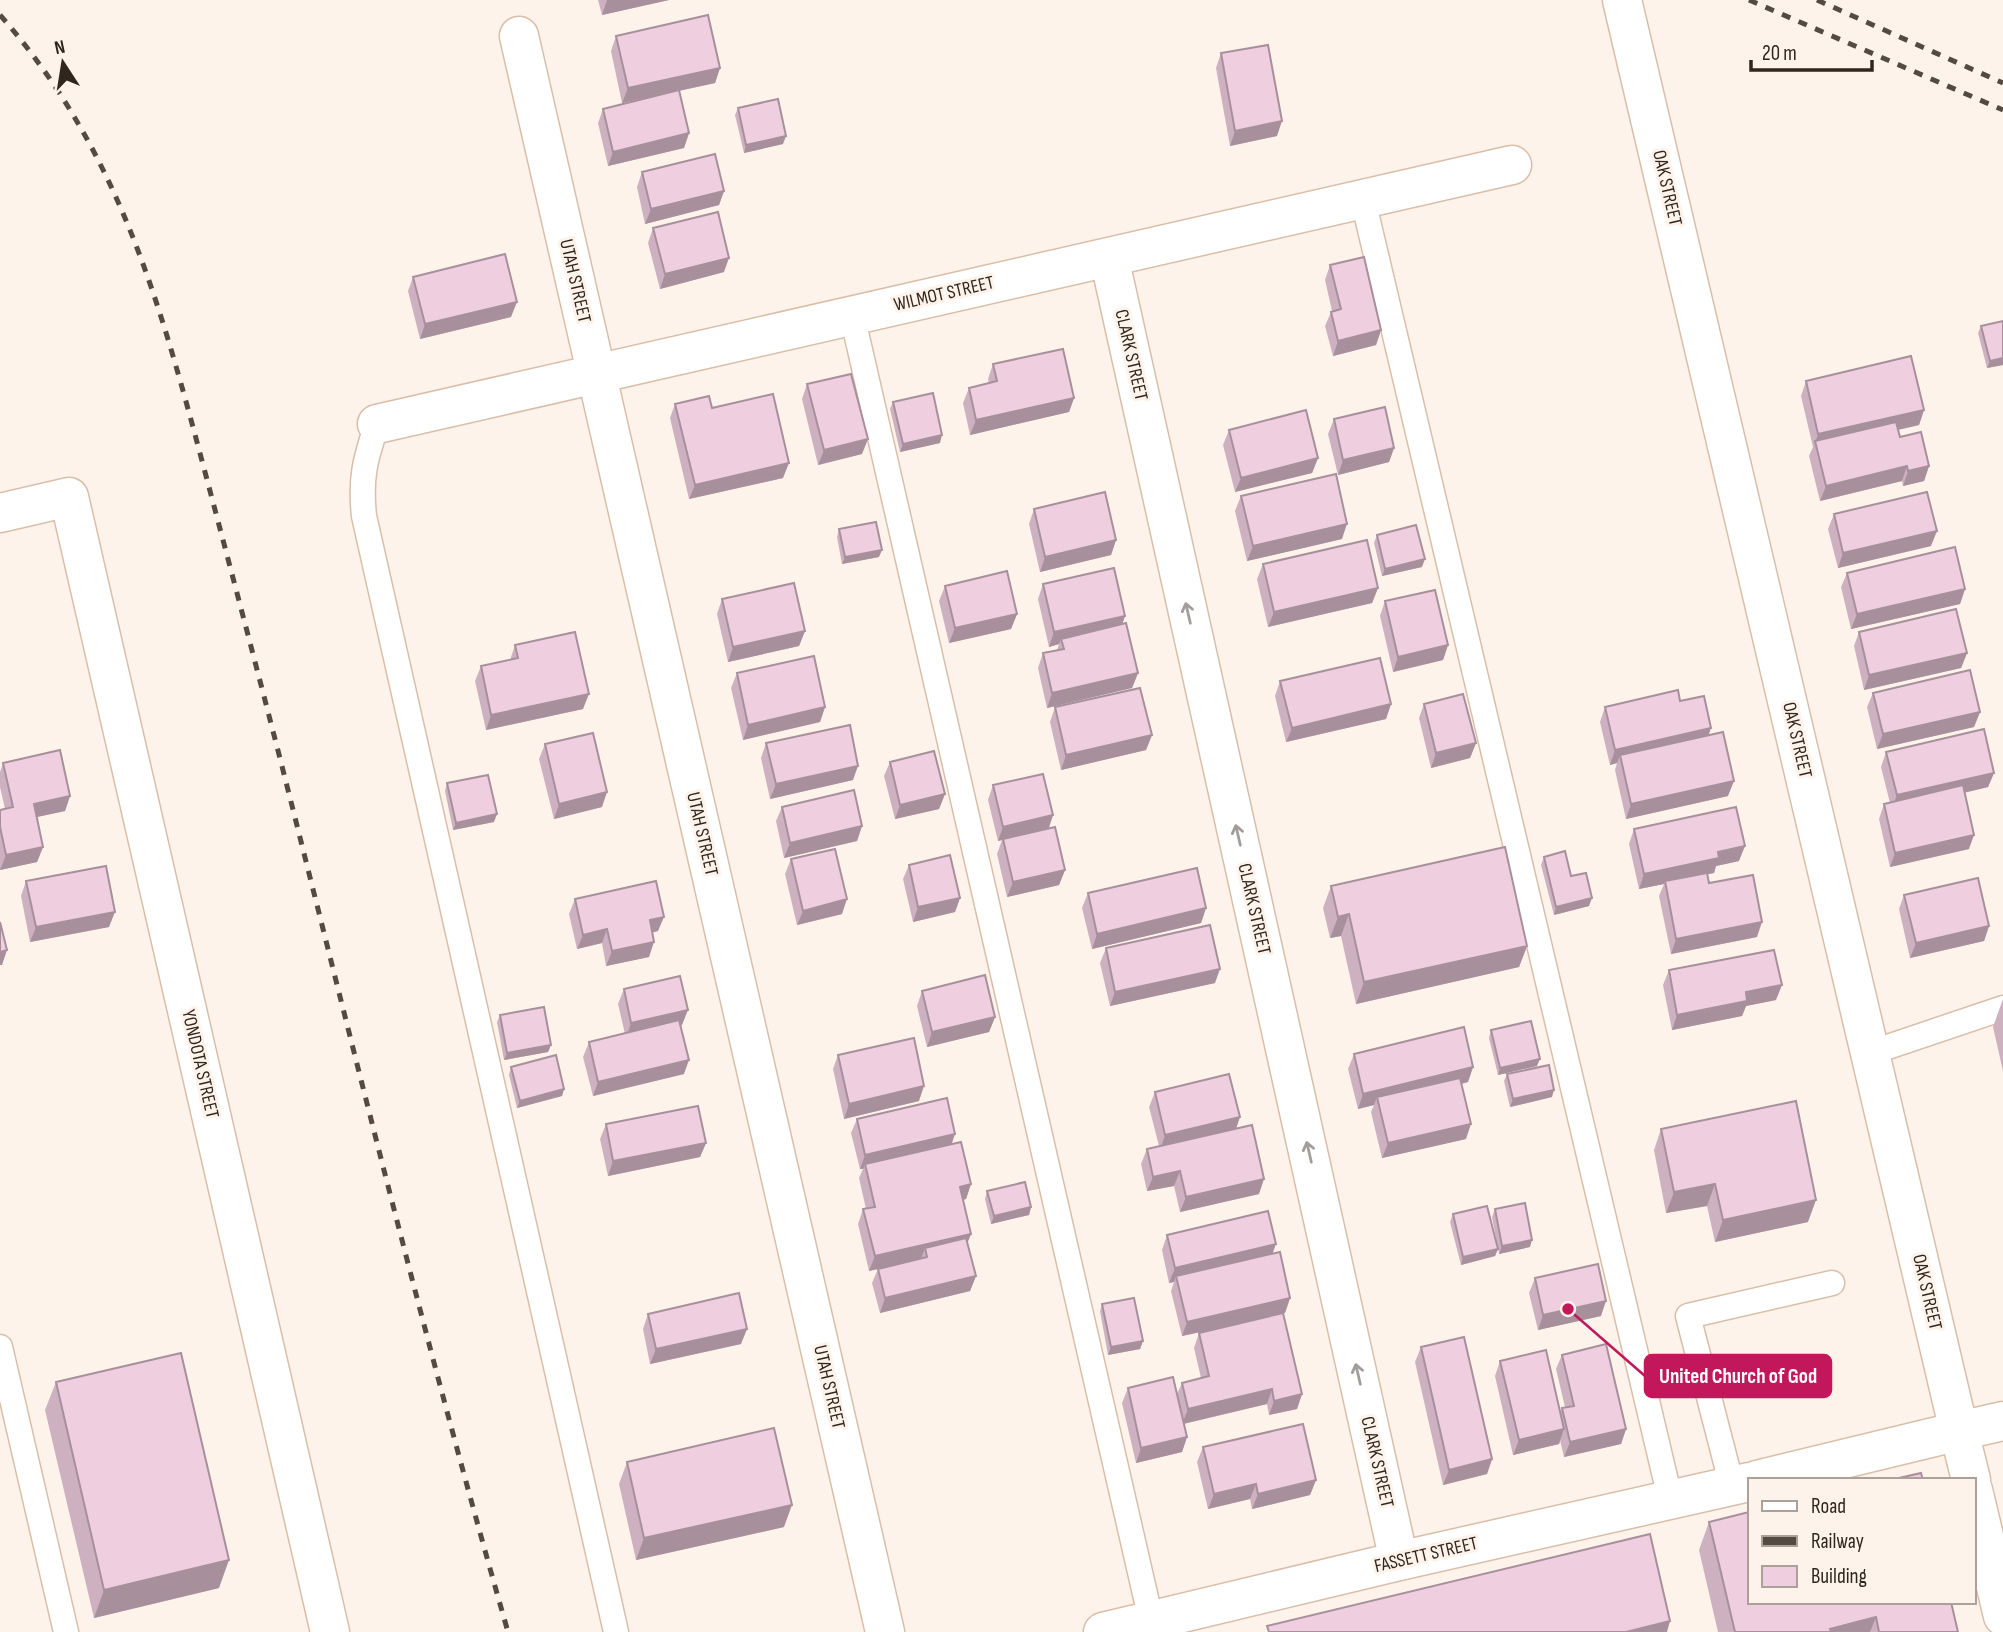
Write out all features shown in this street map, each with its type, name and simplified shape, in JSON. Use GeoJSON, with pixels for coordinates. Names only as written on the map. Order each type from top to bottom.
{"type":"FeatureCollection","features":[{"type":"Feature","properties":{"kind":"street","name":"OAK STREET"},"geometry":{"type":"LineString","coordinates":[[1622,0],[1971,1478]]}},
{"type":"Feature","properties":{"kind":"street","name":"UTAH STREET"},"geometry":{"type":"LineString","coordinates":[[519,36],[885,1632]]}},
{"type":"Feature","properties":{"kind":"street","name":"WILMOT STREET"},"geometry":{"type":"LineString","coordinates":[[377,424],[1512,165]]}},
{"type":"Feature","properties":{"kind":"street","name":"CLARK STREET"},"geometry":{"type":"LineString","coordinates":[[1109,257],[1399,1561]]}},
{"type":"Feature","properties":{"kind":"street","name":"YONDOTA STREET"},"geometry":{"type":"LineString","coordinates":[[0,513],[69,496],[330,1632]]}},
{"type":"Feature","properties":{"kind":"street","name":"FASSETT STREET"},"geometry":{"type":"LineString","coordinates":[[1763,1478],[2003,1421]]}},
{"type":"Feature","properties":{"kind":"street","name":"FASSETT STREET"},"geometry":{"type":"LineString","coordinates":[[1103,1632],[1746,1482]]}},
{"type":"Feature","properties":{"kind":"street"},"geometry":{"type":"LineString","coordinates":[[1975,1498],[2003,1616]]}},
{"type":"Feature","properties":{"kind":"lane"},"geometry":{"type":"LineString","coordinates":[[1363,200],[1670,1498]]}},
{"type":"Feature","properties":{"kind":"lane"},"geometry":{"type":"LineString","coordinates":[[852,315],[1151,1620]]}},
{"type":"Feature","properties":{"kind":"lane"},"geometry":{"type":"LineString","coordinates":[[377,424],[364,463],[361,488],[364,516],[616,1632]]}},
{"type":"Feature","properties":{"kind":"lane"},"geometry":{"type":"LineString","coordinates":[[1870,1054],[2003,1008]]}},
{"type":"Feature","properties":{"kind":"lane"},"geometry":{"type":"LineString","coordinates":[[1746,1482],[1688,1316],[1832,1283]]}},
{"type":"Feature","properties":{"kind":"lane"},"geometry":{"type":"LineString","coordinates":[[0,1347],[66,1632]]}},
{"type":"Feature","properties":{"kind":"building"},"geometry":{"type":"Polygon","coordinates":[[[708,15],[720,68],[628,88],[616,36],[708,15]]]}},
{"type":"Feature","properties":{"kind":"building"},"geometry":{"type":"Polygon","coordinates":[[[1268,45],[1282,121],[1235,131],[1221,53],[1268,45]]]}},
{"type":"Feature","properties":{"kind":"building"},"geometry":{"type":"Polygon","coordinates":[[[679,90],[689,133],[613,152],[603,109],[679,90]]]}},
{"type":"Feature","properties":{"kind":"building"},"geometry":{"type":"Polygon","coordinates":[[[778,99],[786,136],[746,145],[738,108],[778,99]]]}},
{"type":"Feature","properties":{"kind":"building"},"geometry":{"type":"Polygon","coordinates":[[[715,154],[724,191],[651,209],[642,172],[715,154]]]}},
{"type":"Feature","properties":{"kind":"building"},"geometry":{"type":"Polygon","coordinates":[[[718,212],[729,258],[665,274],[653,228],[718,212]]]}},
{"type":"Feature","properties":{"kind":"building"},"geometry":{"type":"Polygon","coordinates":[[[505,254],[517,302],[425,324],[413,277],[505,254]]]}},
{"type":"Feature","properties":{"kind":"building"},"geometry":{"type":"Polygon","coordinates":[[[1364,257],[1381,330],[1338,341],[1331,312],[1341,309],[1330,265],[1364,257]]]}},
{"type":"Feature","properties":{"kind":"building"},"geometry":{"type":"Polygon","coordinates":[[[2003,321],[2003,358],[1990,361],[1981,326],[2003,321]]]}},
{"type":"Feature","properties":{"kind":"building"},"geometry":{"type":"Polygon","coordinates":[[[1063,349],[1074,398],[976,420],[969,388],[997,381],[993,364],[1063,349]]]}},
{"type":"Feature","properties":{"kind":"building"},"geometry":{"type":"Polygon","coordinates":[[[1911,356],[1924,410],[1818,434],[1806,381],[1911,356]]]}},
{"type":"Feature","properties":{"kind":"building"},"geometry":{"type":"Polygon","coordinates":[[[851,374],[868,439],[824,450],[807,384],[851,374]]]}},
{"type":"Feature","properties":{"kind":"building"},"geometry":{"type":"Polygon","coordinates":[[[933,393],[942,435],[903,444],[893,402],[933,393]]]}},
{"type":"Feature","properties":{"kind":"building"},"geometry":{"type":"Polygon","coordinates":[[[773,394],[789,463],[695,485],[675,404],[709,396],[712,408],[773,394]]]}},
{"type":"Feature","properties":{"kind":"building"},"geometry":{"type":"Polygon","coordinates":[[[1385,407],[1394,448],[1343,460],[1334,419],[1385,407]]]}},
{"type":"Feature","properties":{"kind":"building"},"geometry":{"type":"Polygon","coordinates":[[[1306,410],[1318,458],[1241,478],[1229,430],[1306,410]]]}},
{"type":"Feature","properties":{"kind":"building"},"geometry":{"type":"Polygon","coordinates":[[[1896,422],[1900,437],[1921,432],[1929,466],[1908,471],[1907,466],[1826,486],[1815,441],[1896,422]]]}},
{"type":"Feature","properties":{"kind":"building"},"geometry":{"type":"Polygon","coordinates":[[[1336,474],[1347,524],[1253,546],[1241,496],[1336,474]]]}},
{"type":"Feature","properties":{"kind":"building"},"geometry":{"type":"Polygon","coordinates":[[[1105,492],[1116,540],[1045,557],[1034,509],[1105,492]]]}},
{"type":"Feature","properties":{"kind":"building"},"geometry":{"type":"Polygon","coordinates":[[[1927,492],[1937,531],[1843,553],[1834,514],[1927,492]]]}},
{"type":"Feature","properties":{"kind":"building"},"geometry":{"type":"Polygon","coordinates":[[[876,522],[882,550],[845,557],[839,529],[876,522]]]}},
{"type":"Feature","properties":{"kind":"building"},"geometry":{"type":"Polygon","coordinates":[[[1416,525],[1425,559],[1385,569],[1377,535],[1416,525]]]}},
{"type":"Feature","properties":{"kind":"building"},"geometry":{"type":"Polygon","coordinates":[[[1367,540],[1378,588],[1274,612],[1263,564],[1367,540]]]}},
{"type":"Feature","properties":{"kind":"building"},"geometry":{"type":"Polygon","coordinates":[[[1955,547],[1965,589],[1857,614],[1847,573],[1955,547]]]}},
{"type":"Feature","properties":{"kind":"building"},"geometry":{"type":"Polygon","coordinates":[[[1114,568],[1125,616],[1054,632],[1043,584],[1114,568]]]}},
{"type":"Feature","properties":{"kind":"building"},"geometry":{"type":"Polygon","coordinates":[[[1007,571],[1017,614],[955,628],[945,586],[1007,571]]]}},
{"type":"Feature","properties":{"kind":"building"},"geometry":{"type":"Polygon","coordinates":[[[794,583],[805,631],[733,647],[722,599],[794,583]]]}},
{"type":"Feature","properties":{"kind":"building"},"geometry":{"type":"Polygon","coordinates":[[[1435,590],[1448,645],[1398,657],[1385,601],[1435,590]]]}},
{"type":"Feature","properties":{"kind":"building"},"geometry":{"type":"Polygon","coordinates":[[[1956,609],[1967,653],[1869,675],[1859,632],[1956,609]]]}},
{"type":"Feature","properties":{"kind":"building"},"geometry":{"type":"Polygon","coordinates":[[[1126,623],[1138,673],[1052,693],[1043,653],[1064,649],[1061,639],[1126,623]]]}},
{"type":"Feature","properties":{"kind":"building"},"geometry":{"type":"Polygon","coordinates":[[[575,632],[589,694],[491,715],[481,666],[518,658],[515,645],[575,632]]]}},
{"type":"Feature","properties":{"kind":"building"},"geometry":{"type":"Polygon","coordinates":[[[814,656],[825,707],[748,725],[737,673],[814,656]]]}},
{"type":"Feature","properties":{"kind":"building"},"geometry":{"type":"Polygon","coordinates":[[[1380,658],[1391,704],[1292,728],[1280,681],[1380,658]]]}},
{"type":"Feature","properties":{"kind":"building"},"geometry":{"type":"Polygon","coordinates":[[[1970,670],[1980,712],[1883,734],[1873,693],[1970,670]]]}},
{"type":"Feature","properties":{"kind":"building"},"geometry":{"type":"Polygon","coordinates":[[[1140,688],[1152,735],[1066,755],[1055,707],[1140,688]]]}},
{"type":"Feature","properties":{"kind":"building"},"geometry":{"type":"Polygon","coordinates":[[[1678,690],[1680,701],[1704,696],[1711,728],[1615,750],[1605,707],[1678,690]]]}},
{"type":"Feature","properties":{"kind":"building"},"geometry":{"type":"Polygon","coordinates":[[[1463,694],[1476,743],[1436,753],[1424,704],[1463,694]]]}},
{"type":"Feature","properties":{"kind":"building"},"geometry":{"type":"Polygon","coordinates":[[[850,725],[858,766],[776,784],[766,743],[850,725]]]}},
{"type":"Feature","properties":{"kind":"building"},"geometry":{"type":"Polygon","coordinates":[[[1984,729],[1994,773],[1897,795],[1886,752],[1984,729]]]}},
{"type":"Feature","properties":{"kind":"building"},"geometry":{"type":"Polygon","coordinates":[[[1723,732],[1734,781],[1631,804],[1620,755],[1723,732]]]}},
{"type":"Feature","properties":{"kind":"building"},"geometry":{"type":"Polygon","coordinates":[[[593,733],[607,792],[559,804],[545,744],[593,733]]]}},
{"type":"Feature","properties":{"kind":"building"},"geometry":{"type":"Polygon","coordinates":[[[60,750],[70,796],[34,804],[43,847],[6,855],[0,827],[0,810],[13,807],[3,763],[60,750]]]}},
{"type":"Feature","properties":{"kind":"building"},"geometry":{"type":"Polygon","coordinates":[[[934,751],[945,794],[900,805],[890,762],[934,751]]]}},
{"type":"Feature","properties":{"kind":"building"},"geometry":{"type":"Polygon","coordinates":[[[1043,774],[1053,815],[1003,827],[993,785],[1043,774]]]}},
{"type":"Feature","properties":{"kind":"building"},"geometry":{"type":"Polygon","coordinates":[[[488,775],[497,814],[456,823],[447,783],[488,775]]]}},
{"type":"Feature","properties":{"kind":"building"},"geometry":{"type":"Polygon","coordinates":[[[1963,785],[1974,835],[1895,853],[1884,804],[1963,785]]]}},
{"type":"Feature","properties":{"kind":"building"},"geometry":{"type":"Polygon","coordinates":[[[854,790],[862,826],[790,843],[782,807],[854,790]]]}},
{"type":"Feature","properties":{"kind":"building"},"geometry":{"type":"Polygon","coordinates":[[[1736,807],[1745,846],[1718,852],[1719,858],[1644,874],[1634,829],[1736,807]]]}},
{"type":"Feature","properties":{"kind":"building"},"geometry":{"type":"Polygon","coordinates":[[[1055,827],[1065,870],[1013,882],[1003,839],[1055,827]]]}},
{"type":"Feature","properties":{"kind":"building"},"geometry":{"type":"Polygon","coordinates":[[[1505,847],[1527,946],[1364,982],[1349,914],[1338,917],[1331,886],[1505,847]]]}},
{"type":"Feature","properties":{"kind":"building"},"geometry":{"type":"Polygon","coordinates":[[[835,849],[847,899],[803,911],[791,859],[835,849]]]}},
{"type":"Feature","properties":{"kind":"building"},"geometry":{"type":"Polygon","coordinates":[[[1565,851],[1571,876],[1586,873],[1592,898],[1556,907],[1544,857],[1565,851]]]}},
{"type":"Feature","properties":{"kind":"building"},"geometry":{"type":"Polygon","coordinates":[[[950,855],[960,898],[918,907],[909,865],[950,855]]]}},
{"type":"Feature","properties":{"kind":"building"},"geometry":{"type":"Polygon","coordinates":[[[106,866],[115,912],[36,927],[26,881],[106,866]]]}},
{"type":"Feature","properties":{"kind":"building"},"geometry":{"type":"Polygon","coordinates":[[[1197,868],[1206,908],[1097,934],[1088,893],[1197,868]]]}},
{"type":"Feature","properties":{"kind":"building"},"geometry":{"type":"Polygon","coordinates":[[[1707,873],[1709,883],[1753,875],[1762,922],[1676,939],[1665,881],[1707,873]]]}},
{"type":"Feature","properties":{"kind":"building"},"geometry":{"type":"Polygon","coordinates":[[[1978,878],[1989,926],[1916,943],[1904,895],[1978,878]]]}},
{"type":"Feature","properties":{"kind":"building"},"geometry":{"type":"Polygon","coordinates":[[[656,881],[664,917],[650,920],[654,942],[612,951],[607,929],[583,935],[575,899],[656,881]]]}},
{"type":"Feature","properties":{"kind":"building"},"geometry":{"type":"Polygon","coordinates":[[[0,922],[7,950],[0,952],[0,922]]]}},
{"type":"Feature","properties":{"kind":"building"},"geometry":{"type":"Polygon","coordinates":[[[1210,925],[1220,969],[1115,992],[1106,948],[1210,925]]]}},
{"type":"Feature","properties":{"kind":"building"},"geometry":{"type":"Polygon","coordinates":[[[1774,950],[1782,985],[1746,992],[1747,1001],[1677,1015],[1669,970],[1774,950]]]}},
{"type":"Feature","properties":{"kind":"building"},"geometry":{"type":"Polygon","coordinates":[[[985,975],[995,1017],[932,1032],[922,991],[985,975]]]}},
{"type":"Feature","properties":{"kind":"building"},"geometry":{"type":"Polygon","coordinates":[[[680,976],[688,1010],[631,1023],[624,989],[680,976]]]}},
{"type":"Feature","properties":{"kind":"building"},"geometry":{"type":"Polygon","coordinates":[[[544,1007],[551,1045],[507,1053],[500,1015],[544,1007]]]}},
{"type":"Feature","properties":{"kind":"building"},"geometry":{"type":"Polygon","coordinates":[[[679,1020],[689,1060],[598,1082],[589,1042],[679,1020]]]}},
{"type":"Feature","properties":{"kind":"building"},"geometry":{"type":"Polygon","coordinates":[[[1531,1021],[1540,1059],[1500,1068],[1491,1030],[1531,1021]]]}},
{"type":"Feature","properties":{"kind":"building"},"geometry":{"type":"Polygon","coordinates":[[[1464,1027],[1473,1067],[1363,1094],[1354,1054],[1464,1027]]]}},
{"type":"Feature","properties":{"kind":"building"},"geometry":{"type":"Polygon","coordinates":[[[914,1038],[924,1086],[849,1104],[838,1055],[914,1038]]]}},
{"type":"Feature","properties":{"kind":"building"},"geometry":{"type":"Polygon","coordinates":[[[556,1055],[564,1089],[520,1101],[511,1067],[556,1055]]]}},
{"type":"Feature","properties":{"kind":"building"},"geometry":{"type":"Polygon","coordinates":[[[1549,1065],[1554,1090],[1513,1099],[1507,1074],[1549,1065]]]}},
{"type":"Feature","properties":{"kind":"building"},"geometry":{"type":"Polygon","coordinates":[[[1229,1074],[1240,1117],[1165,1135],[1155,1092],[1229,1074]]]}},
{"type":"Feature","properties":{"kind":"building"},"geometry":{"type":"Polygon","coordinates":[[[1460,1078],[1471,1124],[1388,1143],[1377,1097],[1460,1078]]]}},
{"type":"Feature","properties":{"kind":"building"},"geometry":{"type":"Polygon","coordinates":[[[947,1098],[955,1134],[865,1155],[857,1119],[947,1098]]]}},
{"type":"Feature","properties":{"kind":"building"},"geometry":{"type":"Polygon","coordinates":[[[1796,1101],[1816,1200],[1723,1220],[1715,1184],[1674,1192],[1661,1129],[1796,1101]]]}},
{"type":"Feature","properties":{"kind":"building"},"geometry":{"type":"Polygon","coordinates":[[[698,1106],[706,1143],[613,1161],[606,1124],[698,1106]]]}},
{"type":"Feature","properties":{"kind":"building"},"geometry":{"type":"Polygon","coordinates":[[[1252,1125],[1264,1179],[1186,1197],[1180,1171],[1153,1177],[1147,1149],[1252,1125]]]}},
{"type":"Feature","properties":{"kind":"building"},"geometry":{"type":"Polygon","coordinates":[[[961,1142],[971,1184],[960,1187],[971,1234],[875,1256],[863,1209],[875,1207],[865,1164],[961,1142]]]}},
{"type":"Feature","properties":{"kind":"building"},"geometry":{"type":"Polygon","coordinates":[[[1025,1182],[1031,1207],[994,1216],[987,1191],[1025,1182]]]}},
{"type":"Feature","properties":{"kind":"building"},"geometry":{"type":"Polygon","coordinates":[[[1525,1203],[1532,1240],[1502,1246],[1495,1209],[1525,1203]]]}},
{"type":"Feature","properties":{"kind":"building"},"geometry":{"type":"Polygon","coordinates":[[[1487,1206],[1498,1249],[1463,1257],[1453,1214],[1487,1206]]]}},
{"type":"Feature","properties":{"kind":"building"},"geometry":{"type":"Polygon","coordinates":[[[1268,1211],[1276,1244],[1175,1268],[1167,1235],[1268,1211]]]}},
{"type":"Feature","properties":{"kind":"building"},"geometry":{"type":"Polygon","coordinates":[[[966,1238],[976,1276],[885,1298],[878,1269],[927,1257],[925,1248],[966,1238]]]}},
{"type":"Feature","properties":{"kind":"building"},"geometry":{"type":"Polygon","coordinates":[[[1280,1252],[1290,1298],[1187,1322],[1176,1276],[1280,1252]]]}},
{"type":"Feature","properties":{"kind":"building"},"geometry":{"type":"Polygon","coordinates":[[[1598,1264],[1606,1301],[1543,1315],[1535,1278],[1598,1264]]]}},
{"type":"Feature","properties":{"kind":"building"},"geometry":{"type":"Polygon","coordinates":[[[739,1293],[747,1329],[656,1349],[648,1314],[739,1293]]]}},
{"type":"Feature","properties":{"kind":"building"},"geometry":{"type":"Polygon","coordinates":[[[1134,1298],[1143,1341],[1111,1347],[1102,1304],[1134,1298]]]}},
{"type":"Feature","properties":{"kind":"building"},"geometry":{"type":"Polygon","coordinates":[[[1283,1313],[1302,1394],[1274,1401],[1272,1389],[1188,1409],[1182,1383],[1209,1376],[1199,1333],[1283,1313]]]}},
{"type":"Feature","properties":{"kind":"building"},"geometry":{"type":"Polygon","coordinates":[[[1464,1337],[1492,1459],[1449,1470],[1421,1347],[1464,1337]]]}},
{"type":"Feature","properties":{"kind":"building"},"geometry":{"type":"Polygon","coordinates":[[[1606,1344],[1626,1429],[1570,1442],[1562,1408],[1574,1406],[1562,1355],[1606,1344]]]}},
{"type":"Feature","properties":{"kind":"building"},"geometry":{"type":"Polygon","coordinates":[[[1546,1350],[1564,1429],[1519,1440],[1500,1361],[1546,1350]]]}},
{"type":"Feature","properties":{"kind":"building"},"geometry":{"type":"Polygon","coordinates":[[[181,1353],[229,1560],[104,1590],[56,1382],[181,1353]]]}},
{"type":"Feature","properties":{"kind":"building"},"geometry":{"type":"Polygon","coordinates":[[[1173,1377],[1187,1437],[1141,1448],[1128,1388],[1173,1377]]]}},
{"type":"Feature","properties":{"kind":"building"},"geometry":{"type":"Polygon","coordinates":[[[1303,1424],[1316,1480],[1258,1494],[1256,1484],[1214,1494],[1203,1447],[1303,1424]]]}},
{"type":"Feature","properties":{"kind":"building"},"geometry":{"type":"Polygon","coordinates":[[[774,1428],[792,1505],[644,1538],[627,1462],[774,1428]]]}},
{"type":"Feature","properties":{"kind":"building"},"geometry":{"type":"Polygon","coordinates":[[[1921,1473],[1922,1478],[1899,1478],[1921,1473]]]}},
{"type":"Feature","properties":{"kind":"building"},"geometry":{"type":"Polygon","coordinates":[[[1748,1512],[1748,1604],[1951,1604],[1958,1632],[1879,1632],[1876,1617],[1830,1629],[1831,1632],[1735,1632],[1709,1522],[1748,1512]]]}},
{"type":"Feature","properties":{"kind":"building"},"geometry":{"type":"Polygon","coordinates":[[[1650,1534],[1670,1621],[1626,1632],[1269,1632],[1267,1626],[1650,1534]]]}},
{"type":"Feature","properties":{"kind":"railway"},"geometry":{"type":"LineString","coordinates":[[1749,0],[2003,110]]}},
{"type":"Feature","properties":{"kind":"railway"},"geometry":{"type":"LineString","coordinates":[[1817,0],[2003,83]]}},
{"type":"Feature","properties":{"kind":"railway"},"geometry":{"type":"LineString","coordinates":[[0,15],[41,66],[76,120],[105,174],[130,231],[171,348],[265,702],[421,1313],[508,1632]]}},
{"type":"Feature","properties":{"kind":"place","name":"United Church of God"},"geometry":{"type":"Point","coordinates":[1568,1309]}}]}
